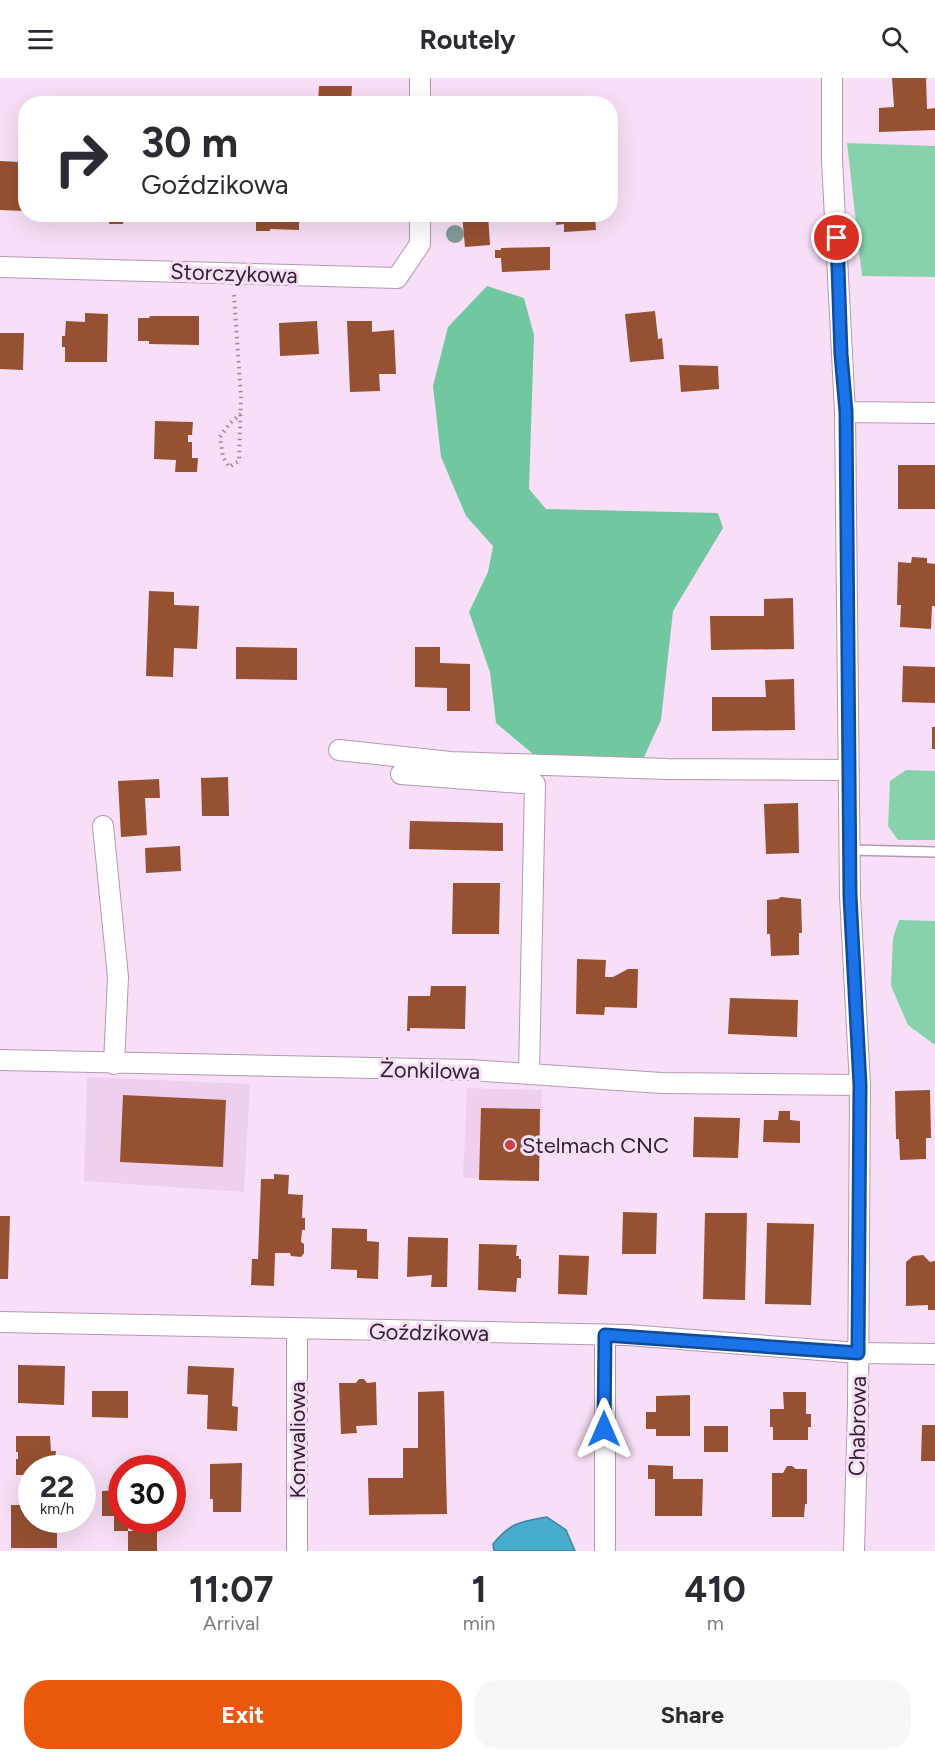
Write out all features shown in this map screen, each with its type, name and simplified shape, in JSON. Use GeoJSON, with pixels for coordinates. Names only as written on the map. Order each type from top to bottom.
{"type":"FeatureCollection","features":[{"type":"Feature","properties":{"kind":"street"},"geometry":{"type":"LineString","coordinates":[[420,78],[420,96]]}},
{"type":"Feature","properties":{"kind":"street","name":"Chabrowa"},"geometry":{"type":"LineString","coordinates":[[832,78],[832,160],[846,412],[850,896],[860,1085],[854,1551]]}},
{"type":"Feature","properties":{"kind":"street","name":"Storczykowa"},"geometry":{"type":"LineString","coordinates":[[0,267],[397,278],[420,244],[420,222]]}},
{"type":"Feature","properties":{"kind":"street"},"geometry":{"type":"LineString","coordinates":[[846,412],[935,412]]}},
{"type":"Feature","properties":{"kind":"street"},"geometry":{"type":"LineString","coordinates":[[339,750],[450,762],[668,769],[849,770]]}},
{"type":"Feature","properties":{"kind":"street"},"geometry":{"type":"LineString","coordinates":[[401,774],[535,784],[529,1074]]}},
{"type":"Feature","properties":{"kind":"street"},"geometry":{"type":"LineString","coordinates":[[103,826],[118,977],[114,1064]]}},
{"type":"Feature","properties":{"kind":"street","name":"Żonkilowa"},"geometry":{"type":"LineString","coordinates":[[0,1060],[470,1070],[662,1083],[860,1085]]}},
{"type":"Feature","properties":{"kind":"street","name":"Goździkowa"},"geometry":{"type":"LineString","coordinates":[[0,1322],[605,1335],[858,1353],[935,1354]]}},
{"type":"Feature","properties":{"kind":"street","name":"Konwaliowa"},"geometry":{"type":"LineString","coordinates":[[297,1329],[297,1551]]}},
{"type":"Feature","properties":{"kind":"street"},"geometry":{"type":"LineString","coordinates":[[605,1335],[605,1551]]}},
{"type":"Feature","properties":{"kind":"lane"},"geometry":{"type":"LineString","coordinates":[[850,850],[935,852]]}},
{"type":"Feature","properties":{"kind":"path"},"geometry":{"type":"LineString","coordinates":[[232,273],[241,414],[239,461],[229,467],[223,457],[220,437],[230,423],[241,414]]}},
{"type":"Feature","properties":{"kind":"shaded area"},"geometry":{"type":"Polygon","coordinates":[[[87,1077],[250,1084],[244,1192],[84,1181],[87,1077]]]}},
{"type":"Feature","properties":{"kind":"shaded area","name":"Stelmach CNC"},"geometry":{"type":"Polygon","coordinates":[[[467,1088],[542,1090],[539,1181],[463,1178],[467,1088]]]}},
{"type":"Feature","properties":{"kind":"green space"},"geometry":{"type":"Polygon","coordinates":[[[847,143],[935,146],[935,277],[862,276],[847,143]]]}},
{"type":"Feature","properties":{"kind":"green space"},"geometry":{"type":"Polygon","coordinates":[[[487,286],[524,298],[534,335],[529,489],[546,509],[718,513],[723,528],[673,611],[661,720],[644,757],[573,761],[533,754],[496,723],[490,672],[469,612],[488,572],[493,546],[466,516],[441,457],[433,386],[448,327],[487,286]]]}},
{"type":"Feature","properties":{"kind":"green space"},"geometry":{"type":"Polygon","coordinates":[[[906,770],[935,771],[935,840],[898,840],[888,826],[890,781],[906,770]]]}},
{"type":"Feature","properties":{"kind":"green space"},"geometry":{"type":"Polygon","coordinates":[[[899,920],[935,921],[935,1045],[908,1025],[891,986],[893,938],[899,920]]]}},
{"type":"Feature","properties":{"kind":"water"},"geometry":{"type":"Polygon","coordinates":[[[547,1517],[566,1530],[575,1551],[494,1551],[493,1544],[511,1527],[547,1517]]]}},
{"type":"Feature","properties":{"kind":"building"},"geometry":{"type":"Polygon","coordinates":[[[892,78],[926,78],[927,109],[935,108],[935,130],[879,132],[879,108],[894,107],[892,78]]]}},
{"type":"Feature","properties":{"kind":"building"},"geometry":{"type":"Polygon","coordinates":[[[319,86],[352,86],[351,96],[318,96],[319,86]]]}},
{"type":"Feature","properties":{"kind":"building"},"geometry":{"type":"Polygon","coordinates":[[[0,161],[18,162],[18,211],[0,210],[0,161]]]}},
{"type":"Feature","properties":{"kind":"building"},"geometry":{"type":"Polygon","coordinates":[[[109,222],[123,222],[123,224],[109,224],[109,222]]]}},
{"type":"Feature","properties":{"kind":"building"},"geometry":{"type":"Polygon","coordinates":[[[256,222],[299,222],[299,230],[256,231],[256,222]]]}},
{"type":"Feature","properties":{"kind":"building"},"geometry":{"type":"Polygon","coordinates":[[[463,222],[489,222],[490,245],[465,247],[463,222]]]}},
{"type":"Feature","properties":{"kind":"building"},"geometry":{"type":"Polygon","coordinates":[[[556,222],[596,222],[596,230],[564,232],[564,224],[556,225],[556,222]]]}},
{"type":"Feature","properties":{"kind":"building"},"geometry":{"type":"Polygon","coordinates":[[[550,247],[550,270],[502,272],[501,258],[495,258],[495,250],[501,250],[501,248],[550,247]]]}},
{"type":"Feature","properties":{"kind":"building"},"geometry":{"type":"Polygon","coordinates":[[[655,311],[658,339],[662,338],[664,359],[630,362],[625,314],[655,311]]]}},
{"type":"Feature","properties":{"kind":"building"},"geometry":{"type":"Polygon","coordinates":[[[85,313],[108,314],[107,362],[65,362],[62,336],[65,336],[66,321],[85,322],[85,313]]]}},
{"type":"Feature","properties":{"kind":"building"},"geometry":{"type":"Polygon","coordinates":[[[150,316],[199,316],[199,345],[149,344],[149,341],[138,341],[138,318],[149,318],[150,316]]]}},
{"type":"Feature","properties":{"kind":"building"},"geometry":{"type":"Polygon","coordinates":[[[317,321],[319,354],[280,356],[279,323],[317,321]]]}},
{"type":"Feature","properties":{"kind":"building"},"geometry":{"type":"Polygon","coordinates":[[[347,321],[372,321],[372,332],[394,330],[396,374],[379,374],[380,391],[350,392],[347,321]]]}},
{"type":"Feature","properties":{"kind":"building"},"geometry":{"type":"Polygon","coordinates":[[[0,333],[24,333],[23,370],[0,369],[0,333]]]}},
{"type":"Feature","properties":{"kind":"building"},"geometry":{"type":"Polygon","coordinates":[[[679,365],[718,366],[719,389],[681,392],[679,365]]]}},
{"type":"Feature","properties":{"kind":"building"},"geometry":{"type":"Polygon","coordinates":[[[155,421],[193,422],[192,435],[188,435],[188,442],[192,442],[192,458],[198,458],[197,472],[175,472],[176,460],[154,459],[155,421]]]}},
{"type":"Feature","properties":{"kind":"building"},"geometry":{"type":"Polygon","coordinates":[[[898,465],[935,465],[935,509],[898,509],[898,465]]]}},
{"type":"Feature","properties":{"kind":"building"},"geometry":{"type":"Polygon","coordinates":[[[912,557],[927,558],[927,563],[935,564],[935,606],[932,606],[931,629],[900,627],[901,605],[897,605],[898,562],[911,563],[912,557]]]}},
{"type":"Feature","properties":{"kind":"building"},"geometry":{"type":"Polygon","coordinates":[[[149,591],[174,592],[174,605],[199,606],[197,649],[174,648],[173,677],[146,676],[149,591]]]}},
{"type":"Feature","properties":{"kind":"building"},"geometry":{"type":"Polygon","coordinates":[[[793,598],[794,649],[711,650],[710,616],[764,616],[764,599],[793,598]]]}},
{"type":"Feature","properties":{"kind":"building"},"geometry":{"type":"Polygon","coordinates":[[[236,647],[297,648],[297,680],[236,679],[236,647]]]}},
{"type":"Feature","properties":{"kind":"building"},"geometry":{"type":"Polygon","coordinates":[[[415,647],[440,647],[440,663],[470,664],[470,711],[447,711],[447,688],[415,687],[415,647]]]}},
{"type":"Feature","properties":{"kind":"building"},"geometry":{"type":"Polygon","coordinates":[[[903,666],[935,667],[935,703],[902,702],[903,666]]]}},
{"type":"Feature","properties":{"kind":"building"},"geometry":{"type":"Polygon","coordinates":[[[794,679],[795,730],[712,731],[712,697],[766,697],[765,680],[794,679]]]}},
{"type":"Feature","properties":{"kind":"building"},"geometry":{"type":"Polygon","coordinates":[[[932,727],[935,727],[935,749],[932,749],[932,727]]]}},
{"type":"Feature","properties":{"kind":"building"},"geometry":{"type":"Polygon","coordinates":[[[228,777],[229,816],[202,816],[201,778],[228,777]]]}},
{"type":"Feature","properties":{"kind":"building"},"geometry":{"type":"Polygon","coordinates":[[[159,779],[160,798],[145,798],[147,835],[121,837],[118,781],[159,779]]]}},
{"type":"Feature","properties":{"kind":"building"},"geometry":{"type":"Polygon","coordinates":[[[798,803],[799,853],[766,854],[764,804],[798,803]]]}},
{"type":"Feature","properties":{"kind":"building"},"geometry":{"type":"Polygon","coordinates":[[[410,821],[503,823],[503,851],[409,849],[410,821]]]}},
{"type":"Feature","properties":{"kind":"building"},"geometry":{"type":"Polygon","coordinates":[[[180,846],[181,871],[146,873],[145,848],[180,846]]]}},
{"type":"Feature","properties":{"kind":"building"},"geometry":{"type":"Polygon","coordinates":[[[453,883],[500,883],[499,934],[452,934],[453,883]]]}},
{"type":"Feature","properties":{"kind":"building"},"geometry":{"type":"Polygon","coordinates":[[[781,897],[801,899],[802,933],[799,933],[799,955],[771,956],[770,934],[767,934],[767,900],[781,897]]]}},
{"type":"Feature","properties":{"kind":"building"},"geometry":{"type":"Polygon","coordinates":[[[577,959],[606,960],[605,977],[613,977],[628,969],[638,969],[637,1008],[605,1007],[604,1015],[576,1014],[577,959]]]}},
{"type":"Feature","properties":{"kind":"building"},"geometry":{"type":"Polygon","coordinates":[[[431,986],[466,986],[465,1029],[410,1028],[410,1031],[407,1031],[408,996],[430,996],[431,986]]]}},
{"type":"Feature","properties":{"kind":"building"},"geometry":{"type":"Polygon","coordinates":[[[730,998],[798,1000],[797,1037],[728,1034],[730,998]]]}},
{"type":"Feature","properties":{"kind":"building"},"geometry":{"type":"Polygon","coordinates":[[[930,1090],[931,1138],[926,1138],[926,1159],[900,1160],[899,1139],[896,1139],[895,1091],[930,1090]]]}},
{"type":"Feature","properties":{"kind":"building"},"geometry":{"type":"Polygon","coordinates":[[[123,1095],[226,1100],[223,1167],[120,1162],[123,1095]]]}},
{"type":"Feature","properties":{"kind":"building","name":"Stelmach CNC"},"geometry":{"type":"Polygon","coordinates":[[[481,1108],[540,1109],[539,1181],[479,1180],[481,1108]]]}},
{"type":"Feature","properties":{"kind":"building"},"geometry":{"type":"Polygon","coordinates":[[[779,1111],[790,1111],[790,1120],[800,1121],[800,1143],[763,1142],[764,1120],[778,1120],[779,1111]]]}},
{"type":"Feature","properties":{"kind":"building"},"geometry":{"type":"Polygon","coordinates":[[[694,1117],[740,1118],[738,1158],[693,1157],[694,1117]]]}},
{"type":"Feature","properties":{"kind":"building"},"geometry":{"type":"Polygon","coordinates":[[[274,1174],[289,1175],[288,1194],[303,1195],[302,1218],[305,1218],[305,1230],[302,1230],[301,1242],[304,1244],[304,1253],[301,1257],[291,1256],[290,1253],[275,1253],[274,1286],[251,1285],[252,1259],[258,1259],[261,1179],[274,1179],[274,1174]]]}},
{"type":"Feature","properties":{"kind":"building"},"geometry":{"type":"Polygon","coordinates":[[[623,1212],[657,1213],[656,1254],[622,1254],[623,1212]]]}},
{"type":"Feature","properties":{"kind":"building"},"geometry":{"type":"Polygon","coordinates":[[[705,1213],[747,1213],[745,1300],[703,1299],[705,1213]]]}},
{"type":"Feature","properties":{"kind":"building"},"geometry":{"type":"Polygon","coordinates":[[[0,1216],[10,1216],[8,1279],[0,1279],[0,1216]]]}},
{"type":"Feature","properties":{"kind":"building"},"geometry":{"type":"Polygon","coordinates":[[[767,1223],[814,1224],[811,1305],[765,1304],[767,1223]]]}},
{"type":"Feature","properties":{"kind":"building"},"geometry":{"type":"Polygon","coordinates":[[[332,1228],[367,1229],[367,1241],[379,1242],[378,1279],[357,1278],[357,1270],[331,1269],[332,1228]]]}},
{"type":"Feature","properties":{"kind":"building"},"geometry":{"type":"Polygon","coordinates":[[[408,1237],[448,1238],[447,1287],[431,1287],[432,1275],[407,1277],[408,1237]]]}},
{"type":"Feature","properties":{"kind":"building"},"geometry":{"type":"Polygon","coordinates":[[[479,1244],[517,1245],[516,1256],[521,1259],[521,1278],[517,1278],[516,1292],[478,1290],[479,1244]]]}},
{"type":"Feature","properties":{"kind":"building"},"geometry":{"type":"Polygon","coordinates":[[[559,1255],[589,1256],[587,1295],[558,1294],[559,1255]]]}},
{"type":"Feature","properties":{"kind":"building"},"geometry":{"type":"Polygon","coordinates":[[[923,1255],[930,1262],[935,1261],[935,1310],[928,1310],[928,1305],[906,1306],[906,1262],[913,1256],[923,1255]]]}},
{"type":"Feature","properties":{"kind":"building"},"geometry":{"type":"Polygon","coordinates":[[[18,1365],[65,1366],[64,1405],[18,1403],[18,1365]]]}},
{"type":"Feature","properties":{"kind":"building"},"geometry":{"type":"Polygon","coordinates":[[[188,1366],[234,1368],[232,1406],[238,1407],[237,1431],[207,1429],[208,1395],[187,1394],[188,1366]]]}},
{"type":"Feature","properties":{"kind":"building"},"geometry":{"type":"Polygon","coordinates":[[[359,1379],[364,1379],[367,1383],[376,1382],[377,1425],[356,1426],[357,1433],[341,1434],[339,1383],[356,1383],[359,1379]]]}},
{"type":"Feature","properties":{"kind":"building"},"geometry":{"type":"Polygon","coordinates":[[[92,1391],[128,1391],[128,1418],[92,1417],[92,1391]]]}},
{"type":"Feature","properties":{"kind":"building"},"geometry":{"type":"Polygon","coordinates":[[[444,1391],[447,1514],[369,1515],[368,1478],[403,1478],[403,1448],[418,1448],[418,1392],[444,1391]]]}},
{"type":"Feature","properties":{"kind":"building"},"geometry":{"type":"Polygon","coordinates":[[[783,1392],[806,1392],[806,1414],[811,1414],[808,1440],[773,1440],[770,1409],[784,1409],[783,1392]]]}},
{"type":"Feature","properties":{"kind":"building"},"geometry":{"type":"Polygon","coordinates":[[[690,1395],[690,1436],[656,1436],[656,1429],[646,1429],[646,1412],[656,1412],[656,1396],[690,1395]]]}},
{"type":"Feature","properties":{"kind":"building"},"geometry":{"type":"Polygon","coordinates":[[[922,1425],[935,1425],[935,1461],[921,1461],[922,1425]]]}},
{"type":"Feature","properties":{"kind":"building"},"geometry":{"type":"Polygon","coordinates":[[[704,1426],[728,1426],[728,1452],[704,1452],[704,1426]]]}},
{"type":"Feature","properties":{"kind":"building"},"geometry":{"type":"Polygon","coordinates":[[[16,1436],[50,1436],[51,1451],[56,1451],[56,1455],[18,1455],[16,1436]]]}},
{"type":"Feature","properties":{"kind":"building"},"geometry":{"type":"Polygon","coordinates":[[[16,1459],[18,1459],[18,1475],[16,1475],[16,1459]]]}},
{"type":"Feature","properties":{"kind":"building"},"geometry":{"type":"Polygon","coordinates":[[[242,1463],[241,1512],[213,1512],[213,1499],[210,1499],[210,1464],[242,1463]]]}},
{"type":"Feature","properties":{"kind":"building"},"geometry":{"type":"Polygon","coordinates":[[[648,1465],[673,1466],[673,1479],[703,1479],[702,1516],[655,1516],[655,1479],[648,1479],[648,1465]]]}},
{"type":"Feature","properties":{"kind":"building"},"geometry":{"type":"Polygon","coordinates":[[[787,1466],[807,1469],[807,1504],[805,1504],[804,1517],[772,1517],[772,1473],[783,1473],[787,1466]]]}},
{"type":"Feature","properties":{"kind":"building"},"geometry":{"type":"Polygon","coordinates":[[[102,1491],[108,1491],[108,1516],[102,1516],[102,1491]]]}},
{"type":"Feature","properties":{"kind":"building"},"geometry":{"type":"Polygon","coordinates":[[[11,1505],[18,1505],[18,1533],[57,1533],[57,1548],[11,1548],[11,1505]]]}},
{"type":"Feature","properties":{"kind":"building"},"geometry":{"type":"Polygon","coordinates":[[[128,1533],[157,1533],[157,1551],[128,1551],[128,1533]]]}},
{"type":"Feature","properties":{"kind":"place","name":"Stelmach CNC"},"geometry":{"type":"Point","coordinates":[510,1145]}},
{"type":"Feature","properties":{"kind":"route"},"geometry":{"type":"LineString","coordinates":[[604,1429],[605,1335],[858,1353],[860,1085],[850,896],[846,412],[841,354],[837,238]]}}]}
